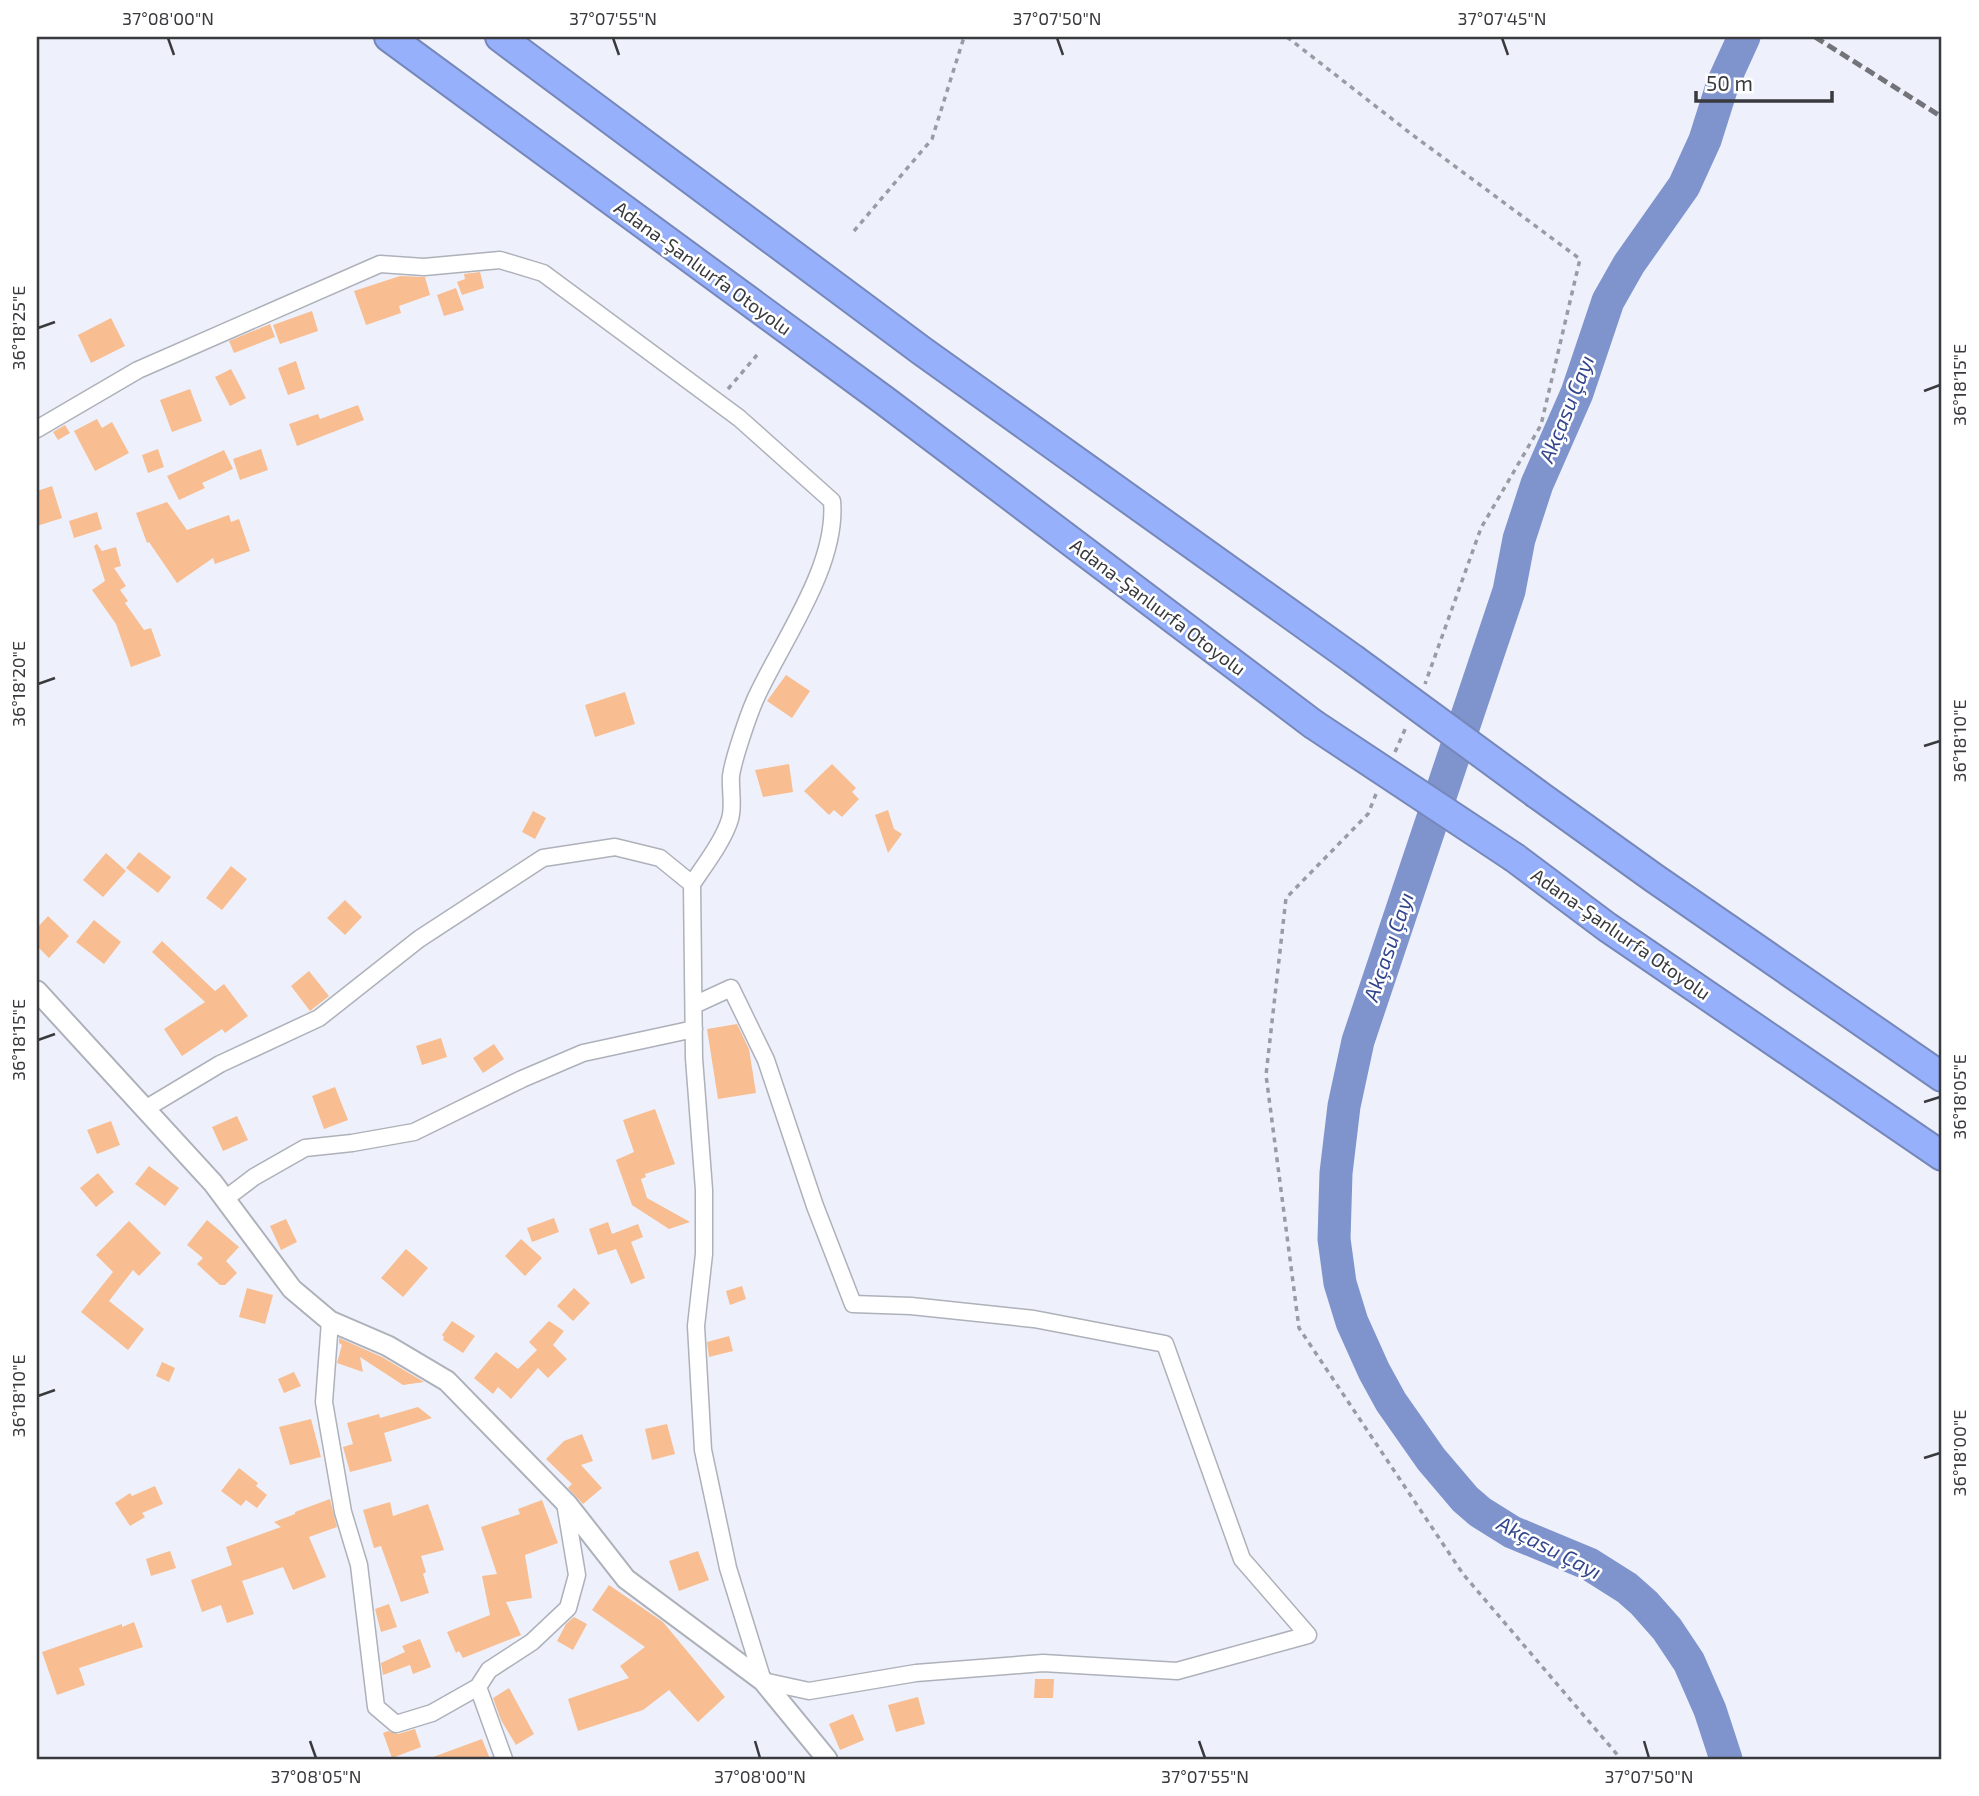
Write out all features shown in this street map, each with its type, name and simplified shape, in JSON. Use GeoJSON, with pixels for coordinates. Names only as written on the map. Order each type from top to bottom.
{"type":"FeatureCollection","features":[{"type":"Feature","properties":{"kind":"highway","name":"Adana-Şanlıurfa Otoyolu"},"geometry":{"type":"LineString","coordinates":[[389,37],[874,393],[1313,724],[1515,858],[1607,927],[1942,1156]]}},
{"type":"Feature","properties":{"kind":"highway"},"geometry":{"type":"LineString","coordinates":[[500,37],[933,359],[1654,878],[1942,1077]]}},
{"type":"Feature","properties":{"kind":"street"},"geometry":{"type":"LineString","coordinates":[[37,429],[138,370],[380,264],[424,267],[500,260],[543,273],[718,401],[832,501],[834,515],[822,565],[755,701],[731,775],[731,819],[709,860],[692,884],[697,1124],[704,1190],[704,1254],[696,1326],[703,1450],[727,1568],[763,1681]]}},
{"type":"Feature","properties":{"kind":"street"},"geometry":{"type":"LineString","coordinates":[[145,1109],[220,1064],[319,1018],[419,939],[543,858],[615,847],[660,858],[692,884]]}},
{"type":"Feature","properties":{"kind":"street"},"geometry":{"type":"LineString","coordinates":[[694,1006],[731,988],[766,1060],[815,1206],[853,1304],[911,1306],[1034,1318],[1165,1344],[1242,1559],[1308,1636],[1177,1671],[1043,1663],[916,1672],[809,1692],[763,1681]]}},
{"type":"Feature","properties":{"kind":"street"},"geometry":{"type":"LineString","coordinates":[[37,991],[213,1183],[292,1289],[330,1321],[388,1346],[447,1381],[565,1503],[626,1579],[763,1681],[827,1759]]}},
{"type":"Feature","properties":{"kind":"street"},"geometry":{"type":"LineString","coordinates":[[225,1199],[254,1177],[304,1148],[414,1132],[522,1079],[583,1053],[694,1029]]}},
{"type":"Feature","properties":{"kind":"street"},"geometry":{"type":"LineString","coordinates":[[330,1321],[324,1402],[343,1512],[359,1565],[376,1707],[396,1724],[432,1713],[478,1687],[489,1670],[532,1642],[568,1608],[577,1575],[565,1503]]}},
{"type":"Feature","properties":{"kind":"street"},"geometry":{"type":"LineString","coordinates":[[478,1687],[504,1759]]}},
{"type":"Feature","properties":{"kind":"path"},"geometry":{"type":"LineString","coordinates":[[854,231],[932,139],[964,37]]}},
{"type":"Feature","properties":{"kind":"path"},"geometry":{"type":"LineString","coordinates":[[1287,37],[1410,133],[1580,259],[1541,425],[1481,528],[1423,688]]}},
{"type":"Feature","properties":{"kind":"path"},"geometry":{"type":"LineString","coordinates":[[718,401],[757,355]]}},
{"type":"Feature","properties":{"kind":"path"},"geometry":{"type":"LineString","coordinates":[[1390,764],[1406,726]]}},
{"type":"Feature","properties":{"kind":"path"},"geometry":{"type":"LineString","coordinates":[[1379,789],[1367,814],[1286,898],[1266,1075],[1299,1328],[1463,1574],[1621,1759]]}},
{"type":"Feature","properties":{"kind":"building"},"geometry":{"type":"Polygon","coordinates":[[[480,272],[484,288],[462,295],[457,282],[465,279],[464,274],[480,272]]]}},
{"type":"Feature","properties":{"kind":"building"},"geometry":{"type":"Polygon","coordinates":[[[400,276],[425,277],[430,295],[399,306],[401,313],[366,325],[354,291],[400,276]]]}},
{"type":"Feature","properties":{"kind":"building"},"geometry":{"type":"Polygon","coordinates":[[[456,288],[464,310],[444,316],[437,295],[456,288]]]}},
{"type":"Feature","properties":{"kind":"building"},"geometry":{"type":"Polygon","coordinates":[[[312,311],[318,331],[280,344],[273,325],[312,311]]]}},
{"type":"Feature","properties":{"kind":"building"},"geometry":{"type":"Polygon","coordinates":[[[111,318],[125,346],[91,363],[78,335],[111,318]]]}},
{"type":"Feature","properties":{"kind":"building"},"geometry":{"type":"Polygon","coordinates":[[[270,324],[275,337],[234,353],[229,341],[270,324]]]}},
{"type":"Feature","properties":{"kind":"building"},"geometry":{"type":"Polygon","coordinates":[[[296,361],[305,389],[288,395],[278,368],[296,361]]]}},
{"type":"Feature","properties":{"kind":"building"},"geometry":{"type":"Polygon","coordinates":[[[231,369],[246,398],[230,406],[215,377],[231,369]]]}},
{"type":"Feature","properties":{"kind":"building"},"geometry":{"type":"Polygon","coordinates":[[[190,389],[202,421],[172,432],[160,400],[190,389]]]}},
{"type":"Feature","properties":{"kind":"building"},"geometry":{"type":"Polygon","coordinates":[[[358,405],[364,420],[297,446],[289,424],[318,414],[320,419],[358,405]]]}},
{"type":"Feature","properties":{"kind":"building"},"geometry":{"type":"Polygon","coordinates":[[[97,419],[102,428],[112,422],[129,453],[95,471],[74,431],[97,419]]]}},
{"type":"Feature","properties":{"kind":"building"},"geometry":{"type":"Polygon","coordinates":[[[65,425],[70,433],[58,440],[53,432],[65,425]]]}},
{"type":"Feature","properties":{"kind":"building"},"geometry":{"type":"Polygon","coordinates":[[[158,449],[164,467],[148,473],[142,455],[158,449]]]}},
{"type":"Feature","properties":{"kind":"building"},"geometry":{"type":"Polygon","coordinates":[[[261,449],[268,470],[240,480],[233,459],[261,449]]]}},
{"type":"Feature","properties":{"kind":"building"},"geometry":{"type":"Polygon","coordinates":[[[224,450],[233,469],[202,483],[205,488],[179,500],[167,476],[224,450]]]}},
{"type":"Feature","properties":{"kind":"building"},"geometry":{"type":"Polygon","coordinates":[[[52,486],[62,518],[37,526],[37,491],[52,486]]]}},
{"type":"Feature","properties":{"kind":"building"},"geometry":{"type":"Polygon","coordinates":[[[167,502],[187,530],[229,515],[231,522],[239,519],[250,551],[215,564],[213,558],[177,583],[149,542],[147,543],[136,513],[167,502]]]}},
{"type":"Feature","properties":{"kind":"building"},"geometry":{"type":"Polygon","coordinates":[[[97,512],[102,529],[74,538],[69,521],[97,512]]]}},
{"type":"Feature","properties":{"kind":"building"},"geometry":{"type":"Polygon","coordinates":[[[97,544],[102,551],[116,547],[121,566],[114,568],[126,586],[120,590],[128,601],[125,603],[144,630],[151,628],[161,656],[131,667],[116,624],[92,590],[105,581],[94,546],[97,544]]]}},
{"type":"Feature","properties":{"kind":"building"},"geometry":{"type":"Polygon","coordinates":[[[786,675],[810,691],[792,718],[767,701],[786,675]]]}},
{"type":"Feature","properties":{"kind":"building"},"geometry":{"type":"Polygon","coordinates":[[[625,692],[635,724],[595,737],[585,705],[625,692]]]}},
{"type":"Feature","properties":{"kind":"building"},"geometry":{"type":"Polygon","coordinates":[[[789,764],[793,792],[763,797],[755,770],[789,764]]]}},
{"type":"Feature","properties":{"kind":"building"},"geometry":{"type":"Polygon","coordinates":[[[832,764],[856,788],[852,792],[859,799],[842,817],[834,810],[829,815],[804,791],[832,764]]]}},
{"type":"Feature","properties":{"kind":"building"},"geometry":{"type":"Polygon","coordinates":[[[888,810],[894,829],[902,834],[888,853],[875,815],[888,810]]]}},
{"type":"Feature","properties":{"kind":"building"},"geometry":{"type":"Polygon","coordinates":[[[533,811],[546,818],[535,839],[522,832],[533,811]]]}},
{"type":"Feature","properties":{"kind":"building"},"geometry":{"type":"Polygon","coordinates":[[[139,852],[171,877],[158,893],[126,868],[139,852]]]}},
{"type":"Feature","properties":{"kind":"building"},"geometry":{"type":"Polygon","coordinates":[[[106,853],[126,871],[103,897],[83,880],[106,853]]]}},
{"type":"Feature","properties":{"kind":"building"},"geometry":{"type":"Polygon","coordinates":[[[231,866],[247,879],[222,910],[206,898],[231,866]]]}},
{"type":"Feature","properties":{"kind":"building"},"geometry":{"type":"Polygon","coordinates":[[[345,900],[362,917],[345,935],[327,918],[345,900]]]}},
{"type":"Feature","properties":{"kind":"building"},"geometry":{"type":"Polygon","coordinates":[[[48,916],[69,936],[49,958],[37,946],[37,928],[48,916]]]}},
{"type":"Feature","properties":{"kind":"building"},"geometry":{"type":"Polygon","coordinates":[[[94,920],[121,942],[104,964],[76,942],[94,920]]]}},
{"type":"Feature","properties":{"kind":"building"},"geometry":{"type":"Polygon","coordinates":[[[162,941],[215,991],[224,984],[248,1016],[225,1033],[222,1029],[182,1056],[164,1029],[205,1002],[152,952],[162,941]]]}},
{"type":"Feature","properties":{"kind":"building"},"geometry":{"type":"Polygon","coordinates":[[[309,971],[329,996],[310,1011],[291,986],[309,971]]]}},
{"type":"Feature","properties":{"kind":"building"},"geometry":{"type":"Polygon","coordinates":[[[737,1024],[749,1049],[756,1093],[718,1099],[707,1029],[737,1024]]]}},
{"type":"Feature","properties":{"kind":"building"},"geometry":{"type":"Polygon","coordinates":[[[441,1038],[447,1057],[422,1065],[416,1046],[441,1038]]]}},
{"type":"Feature","properties":{"kind":"building"},"geometry":{"type":"Polygon","coordinates":[[[494,1044],[504,1059],[483,1073],[473,1058],[494,1044]]]}},
{"type":"Feature","properties":{"kind":"building"},"geometry":{"type":"Polygon","coordinates":[[[335,1087],[348,1120],[324,1129],[312,1096],[335,1087]]]}},
{"type":"Feature","properties":{"kind":"building"},"geometry":{"type":"Polygon","coordinates":[[[655,1109],[675,1164],[645,1174],[646,1177],[641,1179],[647,1198],[690,1222],[669,1229],[632,1205],[616,1160],[634,1152],[623,1120],[655,1109]]]}},
{"type":"Feature","properties":{"kind":"building"},"geometry":{"type":"Polygon","coordinates":[[[237,1116],[248,1140],[223,1151],[212,1127],[237,1116]]]}},
{"type":"Feature","properties":{"kind":"building"},"geometry":{"type":"Polygon","coordinates":[[[111,1121],[120,1145],[97,1154],[87,1130],[111,1121]]]}},
{"type":"Feature","properties":{"kind":"building"},"geometry":{"type":"Polygon","coordinates":[[[149,1166],[179,1188],[165,1206],[135,1184],[149,1166]]]}},
{"type":"Feature","properties":{"kind":"building"},"geometry":{"type":"Polygon","coordinates":[[[98,1173],[114,1192],[96,1207],[80,1188],[98,1173]]]}},
{"type":"Feature","properties":{"kind":"building"},"geometry":{"type":"Polygon","coordinates":[[[554,1218],[559,1232],[532,1242],[527,1228],[554,1218]]]}},
{"type":"Feature","properties":{"kind":"building"},"geometry":{"type":"Polygon","coordinates":[[[286,1219],[297,1242],[281,1250],[270,1226],[286,1219]]]}},
{"type":"Feature","properties":{"kind":"building"},"geometry":{"type":"Polygon","coordinates":[[[207,1220],[239,1247],[226,1261],[237,1273],[225,1285],[220,1285],[197,1264],[203,1258],[187,1245],[207,1220]]]}},
{"type":"Feature","properties":{"kind":"building"},"geometry":{"type":"Polygon","coordinates":[[[129,1221],[161,1253],[139,1276],[133,1270],[109,1301],[144,1329],[128,1350],[81,1312],[113,1272],[96,1255],[129,1221]]]}},
{"type":"Feature","properties":{"kind":"building"},"geometry":{"type":"Polygon","coordinates":[[[608,1222],[612,1234],[638,1224],[643,1237],[631,1242],[645,1278],[631,1284],[616,1249],[598,1255],[589,1229],[608,1222]]]}},
{"type":"Feature","properties":{"kind":"building"},"geometry":{"type":"Polygon","coordinates":[[[521,1239],[542,1258],[525,1276],[505,1256],[521,1239]]]}},
{"type":"Feature","properties":{"kind":"building"},"geometry":{"type":"Polygon","coordinates":[[[406,1249],[428,1268],[403,1297],[381,1278],[406,1249]]]}},
{"type":"Feature","properties":{"kind":"building"},"geometry":{"type":"Polygon","coordinates":[[[742,1286],[746,1299],[730,1305],[726,1291],[742,1286]]]}},
{"type":"Feature","properties":{"kind":"building"},"geometry":{"type":"Polygon","coordinates":[[[247,1288],[273,1295],[265,1324],[239,1317],[247,1288]]]}},
{"type":"Feature","properties":{"kind":"building"},"geometry":{"type":"Polygon","coordinates":[[[574,1288],[590,1303],[573,1321],[557,1306],[574,1288]]]}},
{"type":"Feature","properties":{"kind":"building"},"geometry":{"type":"Polygon","coordinates":[[[452,1321],[475,1336],[463,1353],[443,1340],[442,1335],[452,1321]]]}},
{"type":"Feature","properties":{"kind":"building"},"geometry":{"type":"Polygon","coordinates":[[[549,1321],[564,1331],[553,1345],[567,1359],[548,1378],[538,1368],[511,1399],[498,1387],[493,1394],[474,1378],[496,1352],[518,1369],[537,1350],[529,1342],[549,1321]]]}},
{"type":"Feature","properties":{"kind":"building"},"geometry":{"type":"Polygon","coordinates":[[[729,1336],[733,1351],[709,1357],[707,1342],[729,1336]]]}},
{"type":"Feature","properties":{"kind":"building"},"geometry":{"type":"Polygon","coordinates":[[[339,1338],[382,1357],[424,1382],[403,1385],[360,1357],[363,1372],[337,1363],[342,1345],[339,1338]]]}},
{"type":"Feature","properties":{"kind":"building"},"geometry":{"type":"Polygon","coordinates":[[[162,1362],[175,1368],[169,1382],[156,1376],[162,1362]]]}},
{"type":"Feature","properties":{"kind":"building"},"geometry":{"type":"Polygon","coordinates":[[[294,1372],[301,1386],[284,1393],[278,1379],[294,1372]]]}},
{"type":"Feature","properties":{"kind":"building"},"geometry":{"type":"Polygon","coordinates":[[[418,1407],[432,1418],[384,1433],[392,1461],[350,1472],[343,1447],[353,1444],[347,1423],[379,1414],[380,1418],[418,1407]]]}},
{"type":"Feature","properties":{"kind":"building"},"geometry":{"type":"Polygon","coordinates":[[[311,1419],[321,1457],[290,1465],[279,1427],[311,1419]]]}},
{"type":"Feature","properties":{"kind":"building"},"geometry":{"type":"Polygon","coordinates":[[[667,1424],[675,1454],[652,1460],[645,1429],[667,1424]]]}},
{"type":"Feature","properties":{"kind":"building"},"geometry":{"type":"Polygon","coordinates":[[[582,1434],[593,1461],[581,1465],[602,1488],[583,1504],[568,1488],[572,1484],[546,1459],[564,1441],[582,1434]]]}},
{"type":"Feature","properties":{"kind":"building"},"geometry":{"type":"Polygon","coordinates":[[[239,1468],[258,1483],[256,1486],[267,1495],[257,1508],[246,1500],[241,1506],[221,1491],[239,1468]]]}},
{"type":"Feature","properties":{"kind":"building"},"geometry":{"type":"Polygon","coordinates":[[[155,1486],[163,1504],[142,1513],[145,1517],[130,1526],[115,1503],[130,1493],[132,1496],[155,1486]]]}},
{"type":"Feature","properties":{"kind":"building"},"geometry":{"type":"Polygon","coordinates":[[[330,1499],[337,1527],[309,1537],[326,1577],[293,1590],[283,1567],[242,1581],[254,1614],[227,1623],[221,1605],[202,1612],[191,1580],[232,1565],[226,1547],[281,1527],[274,1522],[330,1499]]]}},
{"type":"Feature","properties":{"kind":"building"},"geometry":{"type":"Polygon","coordinates":[[[542,1500],[558,1543],[525,1555],[532,1598],[506,1602],[521,1635],[463,1658],[459,1651],[456,1653],[447,1632],[490,1615],[482,1576],[497,1574],[481,1527],[520,1514],[518,1509],[542,1500]]]}},
{"type":"Feature","properties":{"kind":"building"},"geometry":{"type":"Polygon","coordinates":[[[390,1502],[393,1516],[428,1504],[444,1550],[421,1556],[429,1593],[401,1602],[381,1546],[374,1548],[363,1510],[390,1502]]]}},
{"type":"Feature","properties":{"kind":"building"},"geometry":{"type":"Polygon","coordinates":[[[170,1551],[176,1568],[151,1576],[146,1559],[170,1551]]]}},
{"type":"Feature","properties":{"kind":"building"},"geometry":{"type":"Polygon","coordinates":[[[698,1551],[709,1580],[679,1591],[669,1561],[698,1551]]]}},
{"type":"Feature","properties":{"kind":"building"},"geometry":{"type":"Polygon","coordinates":[[[609,1585],[663,1622],[725,1697],[698,1722],[669,1690],[643,1710],[578,1731],[568,1699],[629,1678],[620,1666],[645,1647],[592,1610],[609,1585]]]}},
{"type":"Feature","properties":{"kind":"building"},"geometry":{"type":"Polygon","coordinates":[[[389,1604],[397,1627],[381,1632],[375,1609],[389,1604]]]}},
{"type":"Feature","properties":{"kind":"building"},"geometry":{"type":"Polygon","coordinates":[[[574,1617],[587,1624],[573,1650],[557,1641],[566,1624],[574,1617]]]}},
{"type":"Feature","properties":{"kind":"building"},"geometry":{"type":"Polygon","coordinates":[[[134,1622],[143,1647],[79,1668],[85,1685],[57,1695],[42,1652],[134,1622]]]}},
{"type":"Feature","properties":{"kind":"building"},"geometry":{"type":"Polygon","coordinates":[[[420,1639],[431,1667],[413,1674],[410,1665],[383,1675],[381,1663],[405,1652],[402,1646],[420,1639]]]}},
{"type":"Feature","properties":{"kind":"building"},"geometry":{"type":"Polygon","coordinates":[[[1035,1679],[1054,1679],[1053,1698],[1034,1698],[1035,1679]]]}},
{"type":"Feature","properties":{"kind":"building"},"geometry":{"type":"Polygon","coordinates":[[[509,1688],[534,1734],[516,1745],[501,1720],[493,1698],[509,1688]]]}},
{"type":"Feature","properties":{"kind":"building"},"geometry":{"type":"Polygon","coordinates":[[[918,1697],[925,1724],[896,1732],[888,1705],[918,1697]]]}},
{"type":"Feature","properties":{"kind":"building"},"geometry":{"type":"Polygon","coordinates":[[[853,1714],[864,1740],[840,1750],[829,1724],[853,1714]]]}},
{"type":"Feature","properties":{"kind":"building"},"geometry":{"type":"Polygon","coordinates":[[[415,1729],[421,1747],[392,1758],[383,1733],[388,1731],[398,1734],[415,1729]]]}},
{"type":"Feature","properties":{"kind":"building"},"geometry":{"type":"Polygon","coordinates":[[[482,1739],[490,1759],[433,1759],[433,1757],[482,1739]]]}},
{"type":"Feature","properties":{"kind":"waterway","name":"Akçasu Çayı"},"geometry":{"type":"LineString","coordinates":[[1726,1759],[1710,1710],[1689,1662],[1667,1629],[1644,1603],[1627,1588],[1589,1564],[1512,1532],[1480,1512],[1465,1499],[1431,1459],[1391,1402],[1352,1322],[1340,1283],[1334,1239],[1336,1173],[1344,1106],[1358,1041],[1509,591],[1519,539],[1537,484],[1577,393],[1608,301],[1629,264],[1684,186],[1705,140],[1723,83],[1744,37]]}},
{"type":"Feature","properties":{"kind":"railway"},"geometry":{"type":"LineString","coordinates":[[1815,37],[1942,117]]}}]}
